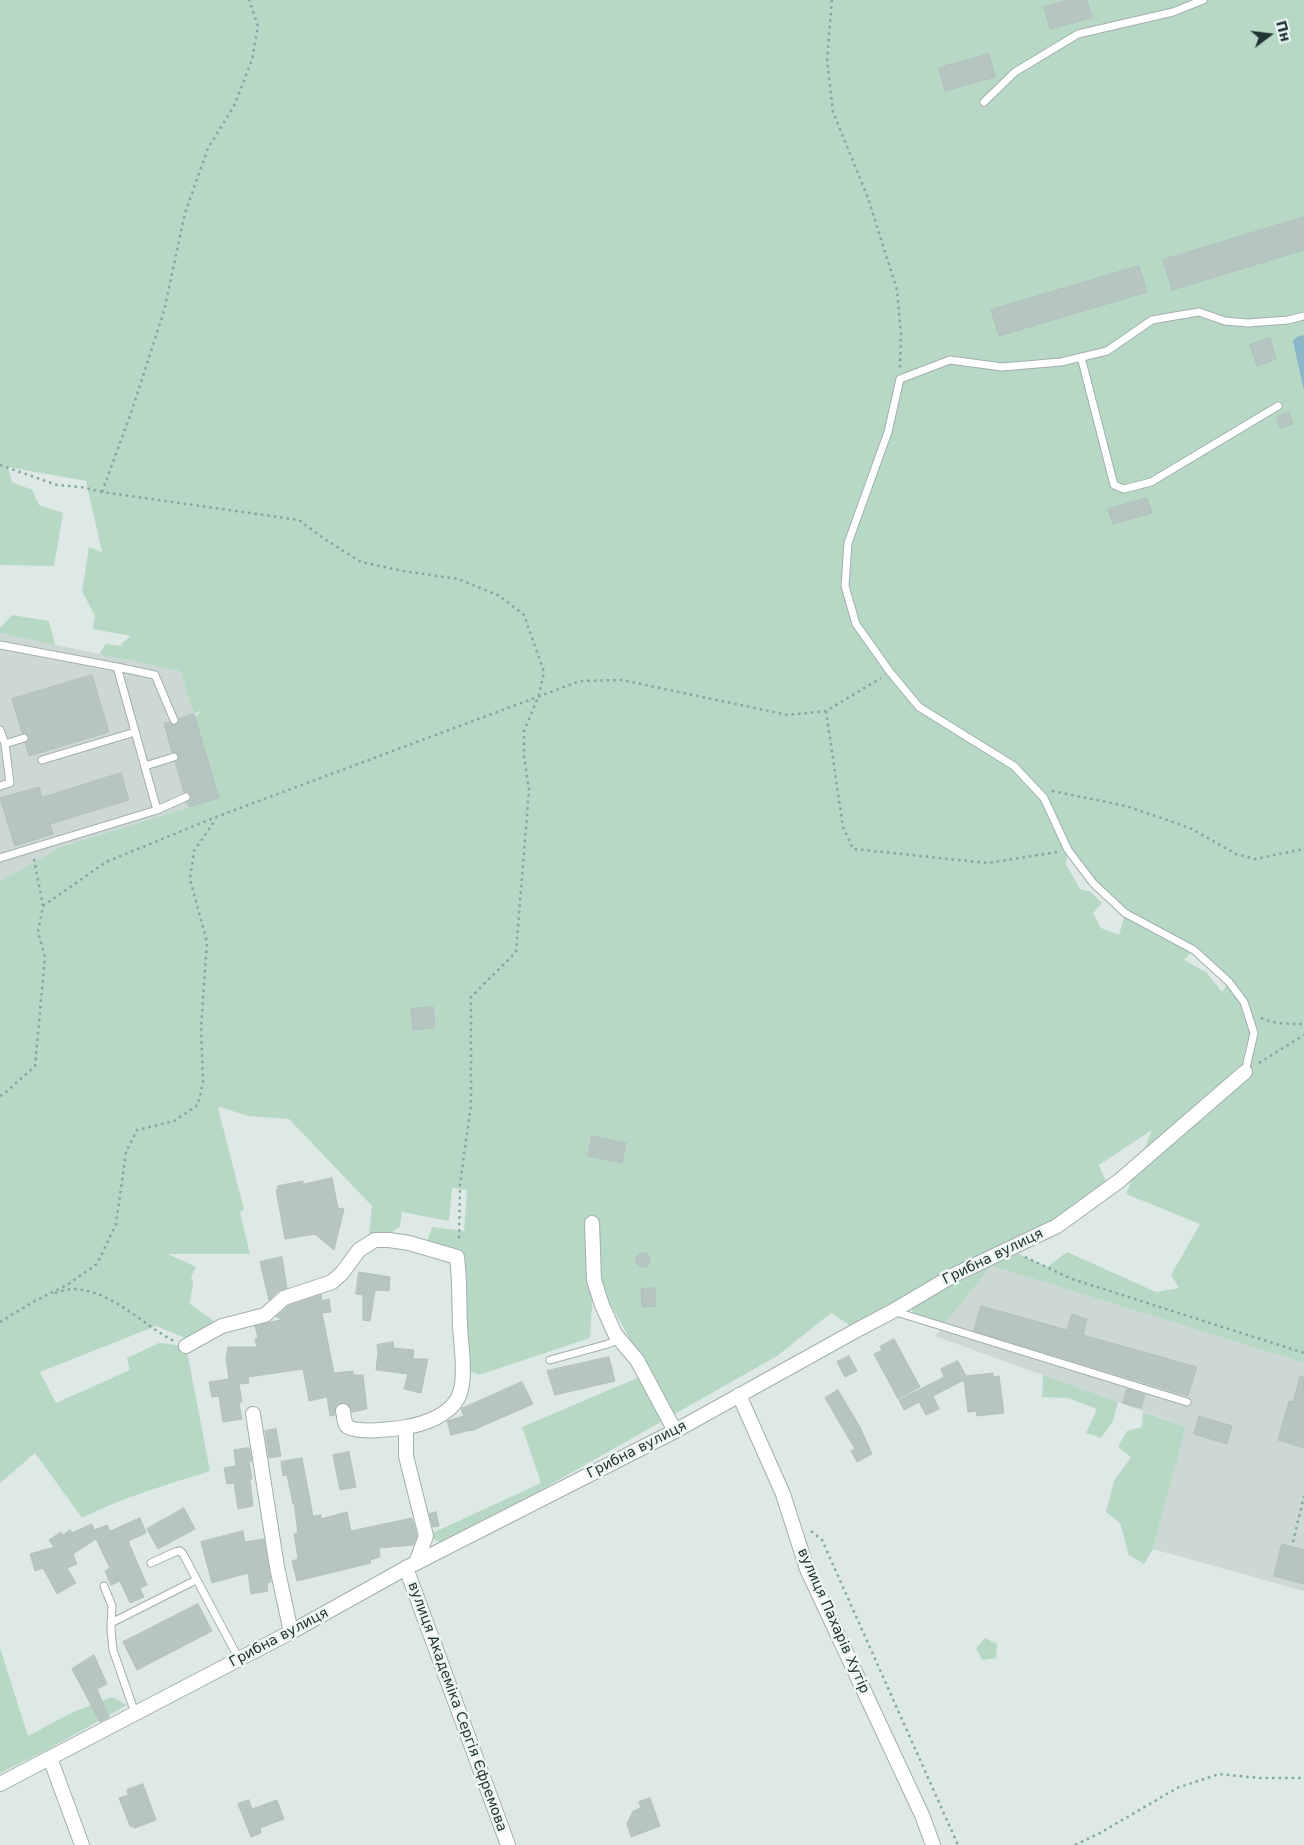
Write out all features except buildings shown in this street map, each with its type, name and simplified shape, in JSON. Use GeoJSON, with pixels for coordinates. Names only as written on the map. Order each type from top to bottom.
{"type":"FeatureCollection","features":[{"type":"Feature","properties":{"kind":"street","name":"Грибна вулиця"},"geometry":{"type":"LineString","coordinates":[[0,1784],[239,1660],[411,1566],[675,1431],[893,1311],[954,1275],[1057,1226],[1119,1181],[1245,1072]]}},
{"type":"Feature","properties":{"kind":"street"},"geometry":{"type":"LineString","coordinates":[[592,1223],[596,1287],[612,1329],[636,1360],[675,1431]]}},
{"type":"Feature","properties":{"kind":"street"},"geometry":{"type":"LineString","coordinates":[[186,1346],[218,1328],[265,1315],[284,1298],[332,1282],[342,1273],[359,1250],[375,1240],[402,1242],[457,1257],[462,1367],[460,1392],[455,1402],[446,1411],[419,1425],[406,1428],[371,1430],[351,1428],[346,1424],[343,1412]]}},
{"type":"Feature","properties":{"kind":"street","name":"вулиця Пахарів Хутір"},"geometry":{"type":"LineString","coordinates":[[739,1395],[783,1494],[807,1568],[922,1815],[933,1845]]}},
{"type":"Feature","properties":{"kind":"street"},"geometry":{"type":"LineString","coordinates":[[253,1414],[278,1567],[291,1632]]}},
{"type":"Feature","properties":{"kind":"street"},"geometry":{"type":"LineString","coordinates":[[406,1428],[406,1456],[426,1536],[411,1566]]}},
{"type":"Feature","properties":{"kind":"street"},"geometry":{"type":"LineString","coordinates":[[426,1536],[446,1548]]}},
{"type":"Feature","properties":{"kind":"street","name":"вулиця Академіка Сергія Єфремова"},"geometry":{"type":"LineString","coordinates":[[411,1566],[508,1845]]}},
{"type":"Feature","properties":{"kind":"street"},"geometry":{"type":"LineString","coordinates":[[50,1758],[82,1845]]}},
{"type":"Feature","properties":{"kind":"lane"},"geometry":{"type":"LineString","coordinates":[[984,102],[1015,72],[1078,34],[1173,12],[1203,0]]}},
{"type":"Feature","properties":{"kind":"lane"},"geometry":{"type":"LineString","coordinates":[[1245,1072],[1254,1033],[1244,1002],[1229,982],[1194,950],[1125,913],[1093,883],[1068,850],[1044,798],[1014,766],[919,707],[890,672],[856,624],[845,586],[848,543],[888,432],[900,379],[950,360],[1002,367],[1061,362],[1107,351],[1152,320],[1199,312],[1225,321],[1248,323],[1288,320],[1304,316]]}},
{"type":"Feature","properties":{"kind":"lane"},"geometry":{"type":"LineString","coordinates":[[1081,357],[1114,485],[1124,489],[1151,482],[1278,406]]}},
{"type":"Feature","properties":{"kind":"lane"},"geometry":{"type":"LineString","coordinates":[[0,645],[155,675],[174,720]]}},
{"type":"Feature","properties":{"kind":"lane"},"geometry":{"type":"LineString","coordinates":[[117,667],[157,810]]}},
{"type":"Feature","properties":{"kind":"lane"},"geometry":{"type":"LineString","coordinates":[[0,730],[5,744],[10,783],[0,786]]}},
{"type":"Feature","properties":{"kind":"lane"},"geometry":{"type":"LineString","coordinates":[[42,760],[135,732]]}},
{"type":"Feature","properties":{"kind":"lane"},"geometry":{"type":"LineString","coordinates":[[5,744],[24,738]]}},
{"type":"Feature","properties":{"kind":"lane"},"geometry":{"type":"LineString","coordinates":[[144,766],[174,757]]}},
{"type":"Feature","properties":{"kind":"lane"},"geometry":{"type":"LineString","coordinates":[[0,858],[157,810],[186,797]]}},
{"type":"Feature","properties":{"kind":"lane"},"geometry":{"type":"LineString","coordinates":[[893,1311],[1187,1402]]}},
{"type":"Feature","properties":{"kind":"lane"},"geometry":{"type":"LineString","coordinates":[[550,1360],[608,1344],[618,1339]]}},
{"type":"Feature","properties":{"kind":"lane"},"geometry":{"type":"LineString","coordinates":[[151,1563],[180,1551],[239,1660]]}},
{"type":"Feature","properties":{"kind":"lane"},"geometry":{"type":"LineString","coordinates":[[111,1623],[196,1580]]}},
{"type":"Feature","properties":{"kind":"lane"},"geometry":{"type":"LineString","coordinates":[[104,1586],[112,1606],[113,1650],[135,1713]]}},
{"type":"Feature","properties":{"kind":"path"},"geometry":{"type":"LineString","coordinates":[[102,492],[131,413],[164,311],[185,213],[208,148],[234,106],[252,60],[258,26],[249,0]]}},
{"type":"Feature","properties":{"kind":"path"},"geometry":{"type":"LineString","coordinates":[[832,0],[827,60],[834,112],[868,198],[897,290],[902,334],[900,379]]}},
{"type":"Feature","properties":{"kind":"path"},"geometry":{"type":"LineString","coordinates":[[0,465],[56,485],[81,486],[102,492],[299,520],[361,562],[403,571],[458,579],[500,596],[524,615],[544,672],[540,695],[524,731],[524,756],[529,790],[516,952],[471,997],[471,1105],[460,1184],[457,1257]]}},
{"type":"Feature","properties":{"kind":"path"},"geometry":{"type":"LineString","coordinates":[[43,906],[106,862],[216,817],[580,681],[622,680],[788,715],[826,711],[890,672]]}},
{"type":"Feature","properties":{"kind":"path"},"geometry":{"type":"LineString","coordinates":[[826,711],[843,827],[854,849],[988,863],[1068,850]]}},
{"type":"Feature","properties":{"kind":"path"},"geometry":{"type":"LineString","coordinates":[[1034,788],[1126,806],[1190,828],[1236,854],[1256,859],[1304,849]]}},
{"type":"Feature","properties":{"kind":"path"},"geometry":{"type":"LineString","coordinates":[[0,1322],[67,1285],[97,1264],[116,1224],[126,1152],[137,1130],[174,1120],[198,1105],[203,1082],[201,1028],[207,942],[190,879],[194,850],[216,817]]}},
{"type":"Feature","properties":{"kind":"path"},"geometry":{"type":"LineString","coordinates":[[0,1096],[35,1066],[45,957],[38,932],[43,906],[32,848]]}},
{"type":"Feature","properties":{"kind":"path"},"geometry":{"type":"LineString","coordinates":[[1247,1013],[1268,1021],[1304,1024]]}},
{"type":"Feature","properties":{"kind":"path"},"geometry":{"type":"LineString","coordinates":[[1245,1072],[1304,1035]]}},
{"type":"Feature","properties":{"kind":"path"},"geometry":{"type":"LineString","coordinates":[[1008,1249],[1072,1279],[1304,1353]]}},
{"type":"Feature","properties":{"kind":"path"},"geometry":{"type":"LineString","coordinates":[[48,1294],[72,1289],[95,1292],[120,1305],[157,1331],[186,1346]]}},
{"type":"Feature","properties":{"kind":"path"},"geometry":{"type":"LineString","coordinates":[[1292,1542],[1304,1496]]}},
{"type":"Feature","properties":{"kind":"path"},"geometry":{"type":"LineString","coordinates":[[810,1530],[822,1540],[958,1845]]}},
{"type":"Feature","properties":{"kind":"path"},"geometry":{"type":"LineString","coordinates":[[1074,1845],[1176,1788],[1219,1774],[1259,1778],[1304,1778]]}},
{"type":"Feature","properties":{"kind":"shaded area"},"geometry":{"type":"Polygon","coordinates":[[[0,633],[180,671],[219,798],[61,847],[0,881],[0,633]]]}},
{"type":"Feature","properties":{"kind":"shaded area"},"geometry":{"type":"Polygon","coordinates":[[[992,1266],[1304,1363],[1304,1591],[1153,1549],[1186,1427],[935,1336],[992,1266]]]}},
{"type":"Feature","properties":{"kind":"green space"},"geometry":{"type":"Polygon","coordinates":[[[0,0],[1304,0],[1304,1363],[992,1266],[942,1327],[914,1318],[910,1301],[857,1330],[831,1313],[777,1356],[539,1491],[440,1542],[426,1536],[541,1483],[522,1427],[637,1378],[648,1371],[603,1291],[593,1229],[594,1274],[590,1338],[479,1375],[462,1367],[458,1264],[462,1249],[457,1257],[425,1247],[432,1227],[464,1231],[467,1190],[452,1188],[449,1221],[402,1212],[400,1226],[383,1239],[368,1243],[372,1206],[289,1119],[248,1116],[220,1107],[218,1108],[244,1209],[240,1213],[250,1254],[168,1254],[196,1267],[191,1278],[193,1282],[190,1304],[214,1321],[188,1339],[156,1326],[40,1372],[56,1403],[130,1370],[127,1358],[159,1343],[186,1346],[210,1471],[161,1486],[82,1518],[35,1453],[0,1483],[0,881],[61,847],[219,798],[195,717],[202,710],[194,714],[180,671],[99,654],[106,644],[121,646],[131,636],[93,629],[95,616],[82,591],[89,547],[102,552],[86,481],[8,467],[12,482],[32,490],[39,505],[63,513],[54,566],[0,565],[0,0]],[[1068,850],[1066,864],[1080,889],[1091,892],[1102,903],[1093,913],[1101,928],[1119,935],[1125,913],[1093,883],[1068,850]],[[1193,950],[1184,960],[1207,973],[1222,992],[1229,982],[1193,950]],[[1152,1130],[1099,1165],[1109,1189],[1008,1249],[1047,1267],[1067,1252],[1156,1292],[1179,1288],[1171,1275],[1200,1224],[1126,1194],[1152,1130]]]}},
{"type":"Feature","properties":{"kind":"green space"},"geometry":{"type":"Polygon","coordinates":[[[12,615],[49,621],[55,645],[0,633],[0,628],[12,615]]]}},
{"type":"Feature","properties":{"kind":"green space"},"geometry":{"type":"Polygon","coordinates":[[[1043,1375],[1118,1402],[1113,1421],[1101,1438],[1086,1433],[1097,1409],[1068,1398],[1042,1397],[1043,1375]]]}},
{"type":"Feature","properties":{"kind":"green space"},"geometry":{"type":"Polygon","coordinates":[[[1143,1412],[1186,1427],[1153,1549],[1144,1564],[1129,1555],[1120,1523],[1106,1512],[1114,1481],[1131,1457],[1118,1447],[1127,1431],[1142,1427],[1143,1412]]]}},
{"type":"Feature","properties":{"kind":"green space"},"geometry":{"type":"Polygon","coordinates":[[[985,1638],[997,1644],[996,1658],[982,1660],[976,1648],[985,1638]]]}},
{"type":"Feature","properties":{"kind":"green space"},"geometry":{"type":"Polygon","coordinates":[[[0,1648],[28,1736],[71,1713],[112,1697],[127,1705],[47,1750],[0,1773],[0,1648]]]}},
{"type":"Feature","properties":{"kind":"water"},"geometry":{"type":"Polygon","coordinates":[[[1304,335],[1304,391],[1293,341],[1297,337],[1304,335]]]}}]}
